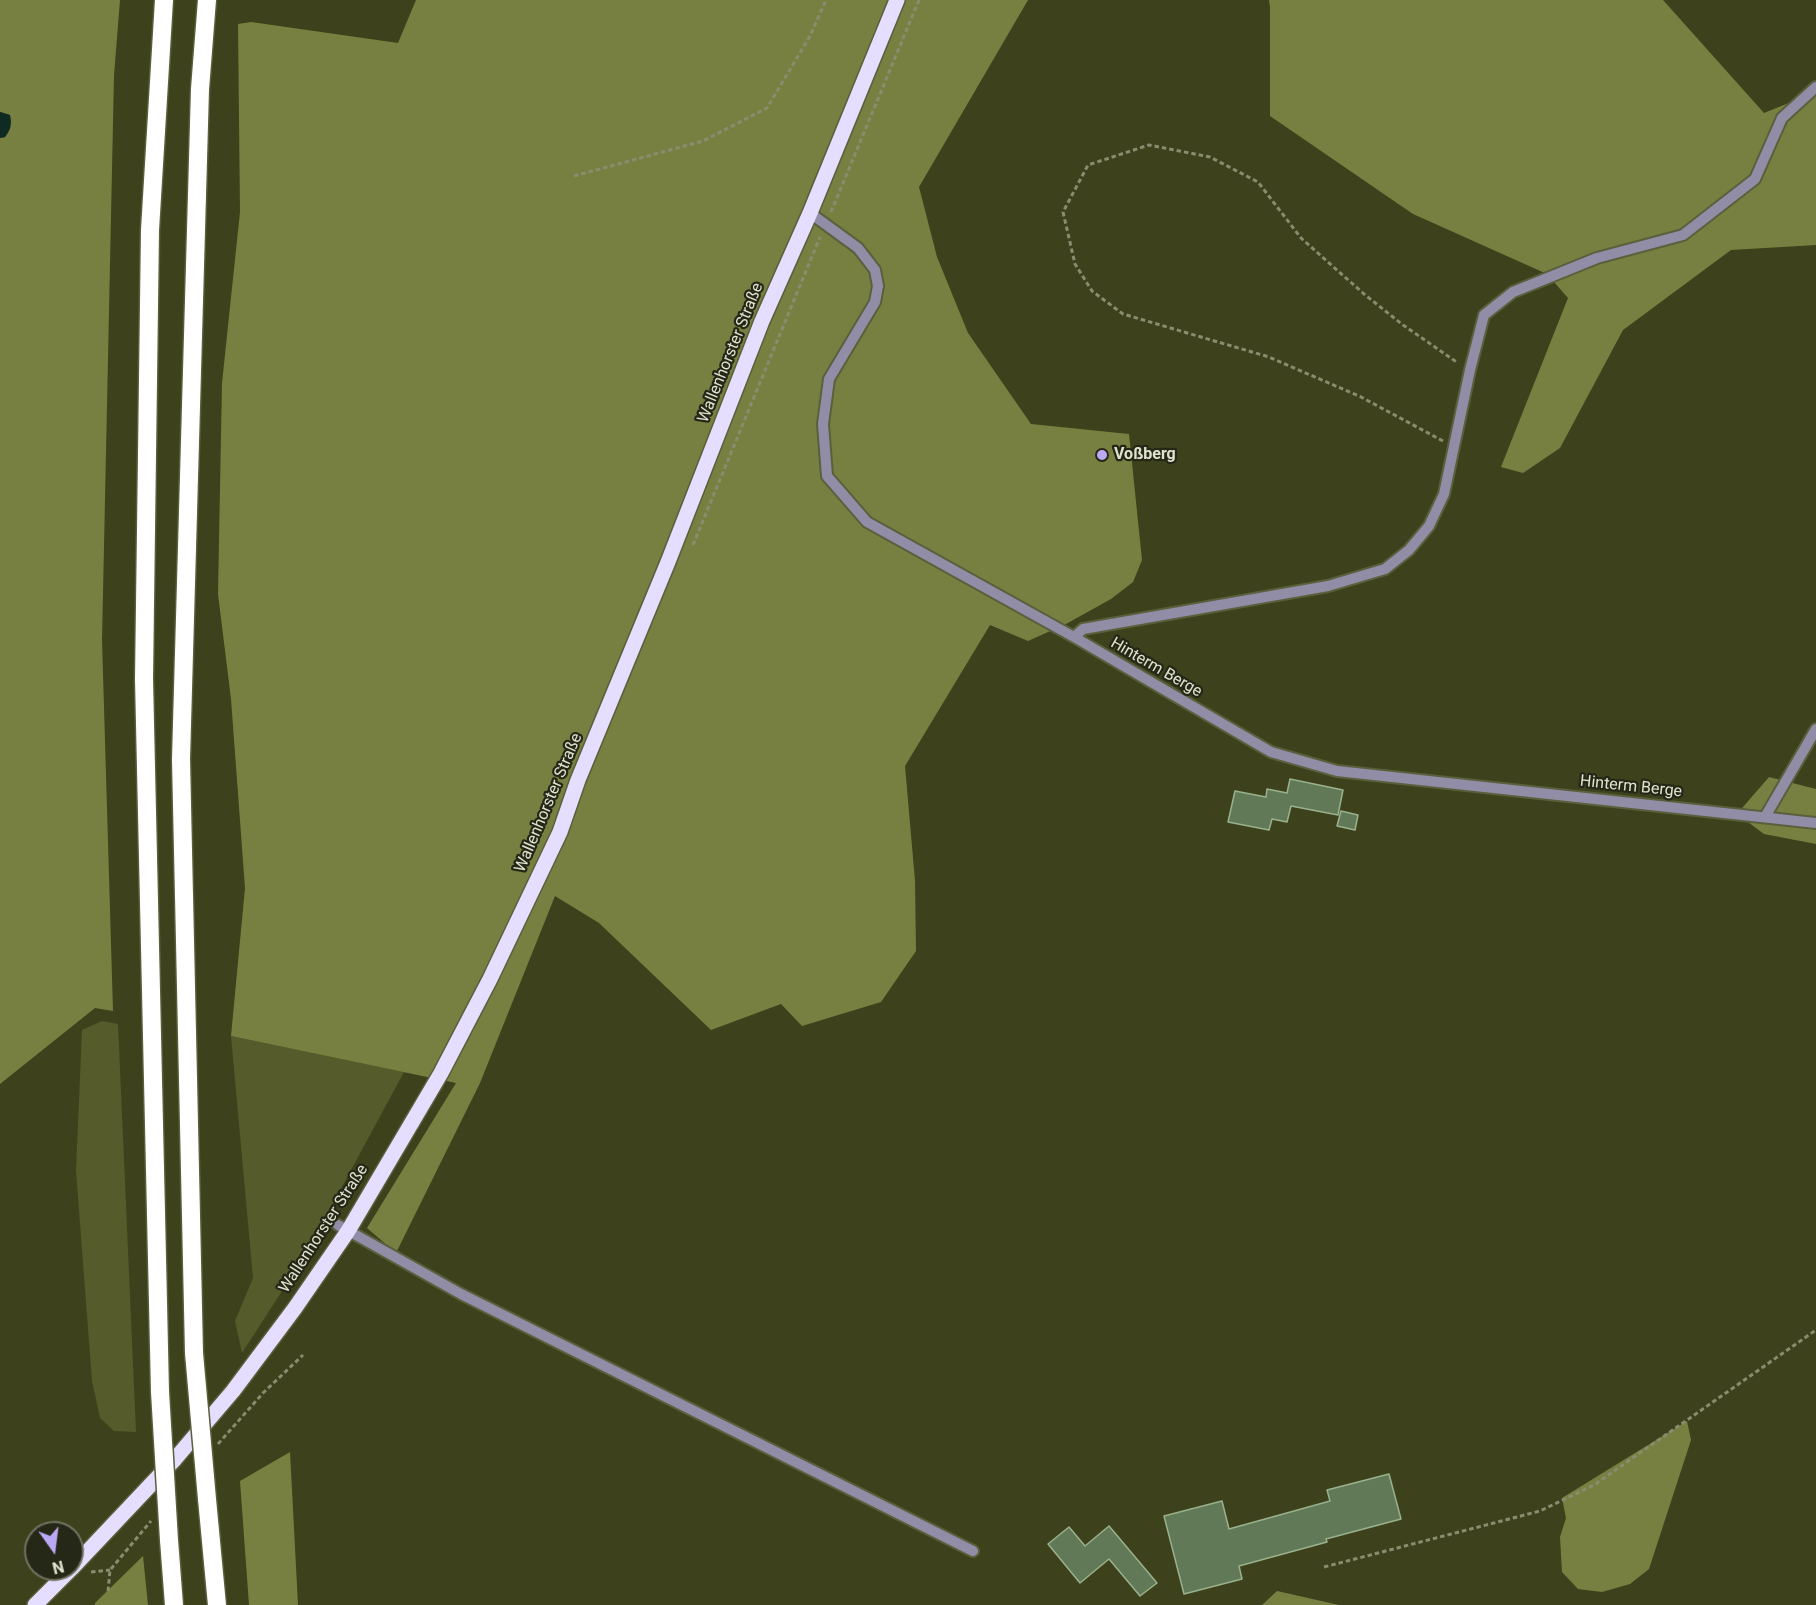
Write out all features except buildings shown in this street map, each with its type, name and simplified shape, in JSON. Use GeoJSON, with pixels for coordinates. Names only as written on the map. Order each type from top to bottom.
{"type":"FeatureCollection","features":[{"type":"Feature","properties":{"kind":"highway"},"geometry":{"type":"LineString","coordinates":[[164,0],[150,230],[144,679],[160,1392],[174,1605]]}},
{"type":"Feature","properties":{"kind":"highway"},"geometry":{"type":"LineString","coordinates":[[207,0],[200,89],[181,759],[194,1353],[217,1605]]}},
{"type":"Feature","properties":{"kind":"main road","name":"Wallenhorster Straße"},"geometry":{"type":"LineString","coordinates":[[84,1556],[175,1459],[233,1391],[295,1308],[441,1073],[490,979],[560,832],[578,780],[668,562],[762,321],[810,213],[897,0]]}},
{"type":"Feature","properties":{"kind":"main road","name":"Wallenhorster Straße"},"geometry":{"type":"LineString","coordinates":[[35,1605],[60,1581]]}},
{"type":"Feature","properties":{"kind":"street"},"geometry":{"type":"LineString","coordinates":[[1074,637],[1083,629],[1328,586],[1385,569],[1409,550],[1428,526],[1444,494],[1484,315],[1513,292],[1597,258],[1683,235],[1755,179],[1782,118],[1816,87]]}},
{"type":"Feature","properties":{"kind":"street","name":"Hinterm Berge"},"geometry":{"type":"LineString","coordinates":[[810,213],[858,248],[875,270],[878,285],[875,302],[829,379],[823,424],[827,476],[867,522],[1074,637],[1271,752],[1337,771],[1816,823]]}},
{"type":"Feature","properties":{"kind":"street"},"geometry":{"type":"LineString","coordinates":[[1765,817],[1816,729]]}},
{"type":"Feature","properties":{"kind":"street"},"geometry":{"type":"LineString","coordinates":[[343,1228],[461,1294],[973,1551]]}},
{"type":"Feature","properties":{"kind":"path"},"geometry":{"type":"LineString","coordinates":[[574,176],[703,141],[768,108],[810,36],[826,0]]}},
{"type":"Feature","properties":{"kind":"path"},"geometry":{"type":"LineString","coordinates":[[825,224],[919,0]]}},
{"type":"Feature","properties":{"kind":"path"},"geometry":{"type":"LineString","coordinates":[[1455,447],[1361,397],[1269,357],[1123,314],[1092,291],[1075,264],[1063,212],[1088,165],[1149,145],[1210,157],[1258,182],[1302,238],[1364,294],[1403,325],[1470,370]]}},
{"type":"Feature","properties":{"kind":"path"},"geometry":{"type":"LineString","coordinates":[[1324,1567],[1540,1511],[1594,1485],[1816,1330]]}},
{"type":"Feature","properties":{"kind":"green space"},"geometry":{"type":"Polygon","coordinates":[[[0,0],[120,0],[114,75],[102,640],[113,1011],[95,1008],[0,1084],[0,138],[5,137],[10,115],[0,112],[0,0]]]}},
{"type":"Feature","properties":{"kind":"green space"},"geometry":{"type":"Polygon","coordinates":[[[416,0],[1028,0],[919,187],[937,257],[968,333],[1031,424],[1129,434],[1142,560],[1133,582],[1111,599],[1066,624],[1028,641],[990,625],[905,766],[915,881],[916,951],[881,1002],[802,1026],[781,1004],[711,1030],[599,923],[555,896],[480,1083],[396,1253],[367,1228],[456,1083],[231,1036],[245,888],[231,699],[218,594],[222,383],[240,212],[238,24],[251,22],[398,43],[416,0]]]}},
{"type":"Feature","properties":{"kind":"green space"},"geometry":{"type":"Polygon","coordinates":[[[1269,0],[1663,0],[1764,113],[1816,92],[1816,245],[1731,250],[1623,330],[1560,448],[1523,473],[1501,467],[1568,298],[1547,274],[1413,214],[1270,116],[1269,0]]]}},
{"type":"Feature","properties":{"kind":"green space"},"geometry":{"type":"Polygon","coordinates":[[[1769,777],[1816,789],[1816,844],[1764,834],[1737,814],[1769,777]]]}},
{"type":"Feature","properties":{"kind":"green space"},"geometry":{"type":"Polygon","coordinates":[[[102,1021],[118,1024],[136,1432],[114,1431],[100,1418],[92,1381],[76,1171],[82,1030],[102,1021]]]}},
{"type":"Feature","properties":{"kind":"green space"},"geometry":{"type":"Polygon","coordinates":[[[231,1036],[404,1072],[304,1257],[242,1353],[235,1321],[253,1278],[231,1036]]]}},
{"type":"Feature","properties":{"kind":"green space"},"geometry":{"type":"Polygon","coordinates":[[[1687,1421],[1691,1440],[1649,1569],[1630,1584],[1602,1592],[1578,1589],[1562,1572],[1560,1537],[1566,1518],[1562,1498],[1687,1421]]]}},
{"type":"Feature","properties":{"kind":"green space"},"geometry":{"type":"Polygon","coordinates":[[[290,1452],[298,1605],[249,1605],[240,1481],[290,1452]]]}},
{"type":"Feature","properties":{"kind":"green space"},"geometry":{"type":"Polygon","coordinates":[[[143,1556],[148,1605],[95,1605],[95,1603],[143,1556]]]}},
{"type":"Feature","properties":{"kind":"green space"},"geometry":{"type":"Polygon","coordinates":[[[1277,1591],[1339,1605],[1262,1605],[1277,1591]]]}},
{"type":"Feature","properties":{"kind":"water"},"geometry":{"type":"Polygon","coordinates":[[[0,112],[10,115],[11,126],[5,137],[0,138],[0,112]]]}},
{"type":"Feature","properties":{"kind":"place","name":"Voßberg"},"geometry":{"type":"Point","coordinates":[1102,455]}}]}
